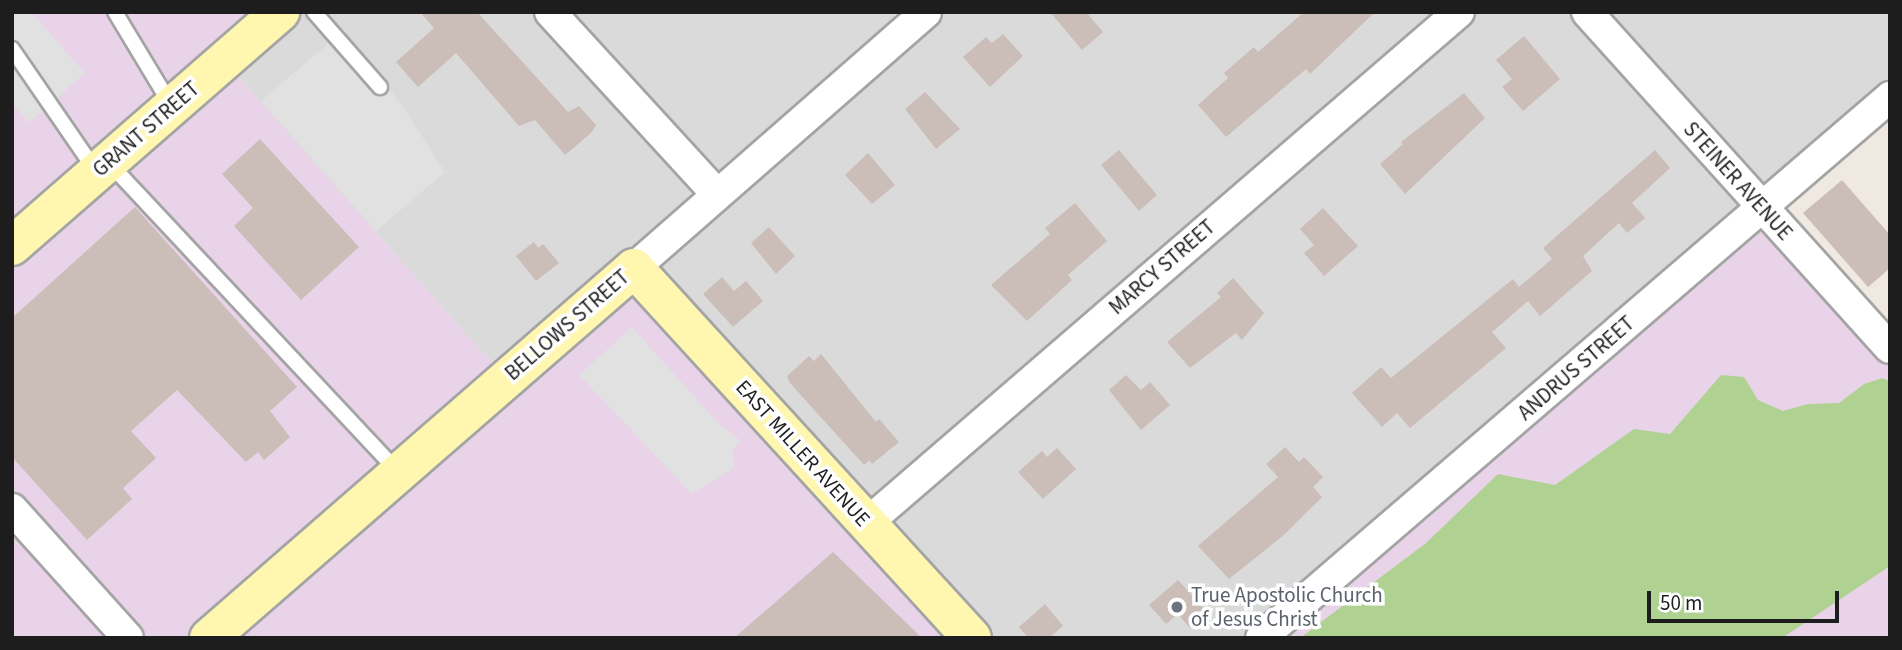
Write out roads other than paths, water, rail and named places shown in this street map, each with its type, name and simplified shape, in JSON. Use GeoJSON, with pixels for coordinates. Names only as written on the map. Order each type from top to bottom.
{"type":"FeatureCollection","features":[{"type":"Feature","properties":{"kind":"street","name":"GRANT STREET"},"geometry":{"type":"LineString","coordinates":[[12,246],[280,12]]}},
{"type":"Feature","properties":{"kind":"street"},"geometry":{"type":"LineString","coordinates":[[550,12],[717,194]]}},
{"type":"Feature","properties":{"kind":"street","name":"BELLOWS STREET"},"geometry":{"type":"LineString","coordinates":[[209,638],[926,12]]}},
{"type":"Feature","properties":{"kind":"street","name":"MARCY STREET"},"geometry":{"type":"LineString","coordinates":[[867,523],[1459,12]]}},
{"type":"Feature","properties":{"kind":"street","name":"STEINER AVENUE"},"geometry":{"type":"LineString","coordinates":[[1587,12],[1890,348]]}},
{"type":"Feature","properties":{"kind":"street","name":"ANDRUS STREET"},"geometry":{"type":"LineString","coordinates":[[1261,638],[1890,97]]}},
{"type":"Feature","properties":{"kind":"street","name":"EAST MILLER AVENUE"},"geometry":{"type":"LineString","coordinates":[[634,268],[972,638]]}},
{"type":"Feature","properties":{"kind":"street"},"geometry":{"type":"LineString","coordinates":[[12,509],[128,638]]}},
{"type":"Feature","properties":{"kind":"lane"},"geometry":{"type":"LineString","coordinates":[[114,12],[172,106]]}},
{"type":"Feature","properties":{"kind":"lane"},"geometry":{"type":"LineString","coordinates":[[314,12],[380,87]]}},
{"type":"Feature","properties":{"kind":"lane"},"geometry":{"type":"LineString","coordinates":[[12,49],[102,167],[398,472]]}},
{"type":"Feature","properties":{"kind":"place","name":"True Apostolic Church of Jesus Christ"},"geometry":{"type":"Point","coordinates":[1177,607]}}]}
